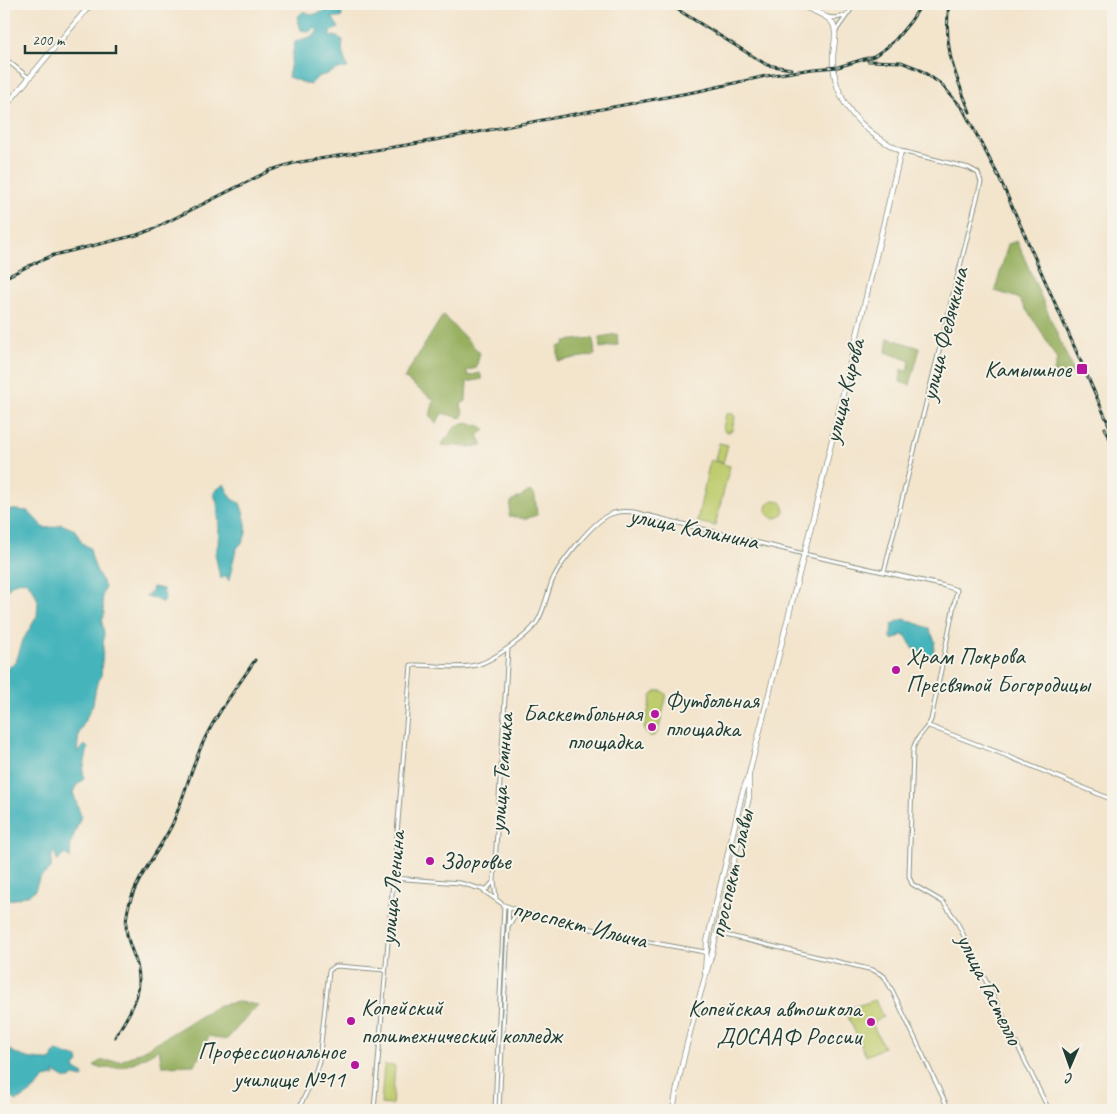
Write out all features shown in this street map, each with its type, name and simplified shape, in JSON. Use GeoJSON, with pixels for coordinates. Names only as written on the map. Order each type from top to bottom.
{"type":"FeatureCollection","features":[{"type":"Feature","properties":{"kind":"main road"},"geometry":{"type":"LineString","coordinates":[[4,108],[91,4]]}},
{"type":"Feature","properties":{"kind":"main road"},"geometry":{"type":"LineString","coordinates":[[797,4],[826,17],[833,23],[835,33],[834,74],[838,91],[844,104],[857,120],[901,151]]}},
{"type":"Feature","properties":{"kind":"main road","name":"улица Кирова"},"geometry":{"type":"LineString","coordinates":[[784,630],[901,151]]}},
{"type":"Feature","properties":{"kind":"main road","name":"проспект Славы"},"geometry":{"type":"LineString","coordinates":[[705,973],[709,931],[784,630]]}},
{"type":"Feature","properties":{"kind":"main road","name":"проспект Славы"},"geometry":{"type":"LineString","coordinates":[[673,1110],[749,796],[749,774]]}},
{"type":"Feature","properties":{"kind":"main road"},"geometry":{"type":"LineString","coordinates":[[728,854],[735,856]]}},
{"type":"Feature","properties":{"kind":"main road"},"geometry":{"type":"LineString","coordinates":[[722,879],[729,881]]}},
{"type":"Feature","properties":{"kind":"main road"},"geometry":{"type":"LineString","coordinates":[[709,931],[717,933]]}},
{"type":"Feature","properties":{"kind":"main road","name":"проспект Ильича"},"geometry":{"type":"LineString","coordinates":[[706,952],[712,953]]}},
{"type":"Feature","properties":{"kind":"street"},"geometry":{"type":"LineString","coordinates":[[835,33],[855,4]]}},
{"type":"Feature","properties":{"kind":"street"},"geometry":{"type":"LineString","coordinates":[[826,17],[835,18],[846,15]]}},
{"type":"Feature","properties":{"kind":"street"},"geometry":{"type":"LineString","coordinates":[[4,58],[29,78]]}},
{"type":"Feature","properties":{"kind":"street","name":"улица Федячкина"},"geometry":{"type":"LineString","coordinates":[[884,572],[981,182],[978,173],[969,168],[901,151]]}},
{"type":"Feature","properties":{"kind":"street","name":"улица Калинина"},"geometry":{"type":"LineString","coordinates":[[411,665],[465,667],[476,665],[508,647],[528,633],[537,622],[556,573],[595,524],[611,514],[634,512],[957,590],[929,726]]}},
{"type":"Feature","properties":{"kind":"street","name":"улица Темника"},"geometry":{"type":"LineString","coordinates":[[496,899],[494,881],[508,647]]}},
{"type":"Feature","properties":{"kind":"street","name":"улица Ленина"},"geometry":{"type":"LineString","coordinates":[[374,1110],[411,665]]}},
{"type":"Feature","properties":{"kind":"street"},"geometry":{"type":"LineString","coordinates":[[929,726],[1113,800]]}},
{"type":"Feature","properties":{"kind":"street","name":"улица Гастелло"},"geometry":{"type":"LineString","coordinates":[[929,726],[917,739],[913,750],[909,876],[912,884],[939,899],[956,920],[1049,1110]]}},
{"type":"Feature","properties":{"kind":"street","name":"проспект Ильича"},"geometry":{"type":"LineString","coordinates":[[393,878],[460,883],[481,890],[504,905],[523,912],[638,940],[706,952]]}},
{"type":"Feature","properties":{"kind":"street"},"geometry":{"type":"LineString","coordinates":[[481,890],[490,887],[494,881]]}},
{"type":"Feature","properties":{"kind":"street"},"geometry":{"type":"LineString","coordinates":[[499,1110],[504,905]]}},
{"type":"Feature","properties":{"kind":"street"},"geometry":{"type":"LineString","coordinates":[[495,1110],[509,907]]}},
{"type":"Feature","properties":{"kind":"street"},"geometry":{"type":"LineString","coordinates":[[508,927],[514,917],[523,912]]}},
{"type":"Feature","properties":{"kind":"street"},"geometry":{"type":"LineString","coordinates":[[717,933],[873,970],[884,976],[949,1110]]}},
{"type":"Feature","properties":{"kind":"street"},"geometry":{"type":"LineString","coordinates":[[298,1110],[313,1079],[320,1053],[327,977],[331,969],[338,966],[385,970]]}},
{"type":"Feature","properties":{"kind":"green space"},"geometry":{"type":"Polygon","coordinates":[[[1017,241],[1074,373],[1052,379],[1057,360],[1043,334],[1018,298],[995,291],[1008,244],[1017,241]]]}},
{"type":"Feature","properties":{"kind":"green space"},"geometry":{"type":"Polygon","coordinates":[[[443,315],[480,353],[476,368],[466,371],[469,376],[480,373],[482,379],[467,382],[466,401],[461,404],[463,414],[461,418],[442,413],[436,424],[430,416],[434,400],[404,378],[443,315]]]}},
{"type":"Feature","properties":{"kind":"green space"},"geometry":{"type":"Polygon","coordinates":[[[617,334],[618,345],[600,348],[599,337],[617,334]]]}},
{"type":"Feature","properties":{"kind":"green space"},"geometry":{"type":"Polygon","coordinates":[[[593,338],[595,355],[558,361],[558,347],[564,345],[565,341],[593,338]]]}},
{"type":"Feature","properties":{"kind":"green space"},"geometry":{"type":"Polygon","coordinates":[[[888,338],[920,348],[910,385],[900,382],[901,369],[908,371],[910,361],[886,352],[888,338]]]}},
{"type":"Feature","properties":{"kind":"green space"},"geometry":{"type":"Polygon","coordinates":[[[729,413],[735,417],[732,430],[728,432],[723,428],[726,415],[729,413]]]}},
{"type":"Feature","properties":{"kind":"green space"},"geometry":{"type":"Polygon","coordinates":[[[466,423],[479,425],[485,430],[478,435],[483,445],[471,447],[441,445],[456,426],[466,423]]]}},
{"type":"Feature","properties":{"kind":"green space"},"geometry":{"type":"Polygon","coordinates":[[[719,443],[728,445],[723,463],[715,460],[719,443]]]}},
{"type":"Feature","properties":{"kind":"green space"},"geometry":{"type":"Polygon","coordinates":[[[710,460],[730,466],[715,526],[697,522],[710,460]]]}},
{"type":"Feature","properties":{"kind":"green space"},"geometry":{"type":"Polygon","coordinates":[[[530,491],[535,496],[537,515],[525,519],[509,516],[511,502],[530,491]]]}},
{"type":"Feature","properties":{"kind":"green space"},"geometry":{"type":"Polygon","coordinates":[[[775,500],[781,503],[784,509],[781,515],[775,518],[769,515],[766,509],[769,503],[775,500]]]}},
{"type":"Feature","properties":{"kind":"green space"},"geometry":{"type":"Polygon","coordinates":[[[657,691],[662,691],[666,694],[666,698],[658,732],[654,736],[649,736],[644,728],[652,695],[657,691]]]}},
{"type":"Feature","properties":{"kind":"green space"},"geometry":{"type":"Polygon","coordinates":[[[875,1000],[883,1017],[872,1024],[884,1047],[866,1056],[845,1010],[875,1000]]]}},
{"type":"Feature","properties":{"kind":"green space"},"geometry":{"type":"Polygon","coordinates":[[[239,1002],[258,1005],[226,1040],[209,1036],[195,1065],[162,1066],[159,1049],[128,1065],[111,1068],[94,1066],[100,1061],[121,1061],[146,1049],[219,1005],[239,1002]]]}},
{"type":"Feature","properties":{"kind":"green space"},"geometry":{"type":"Polygon","coordinates":[[[384,1065],[395,1066],[392,1105],[381,1104],[384,1065]]]}},
{"type":"Feature","properties":{"kind":"water"},"geometry":{"type":"Polygon","coordinates":[[[337,4],[343,4],[344,7],[341,18],[332,17],[339,28],[331,31],[329,37],[335,36],[343,40],[342,52],[348,68],[319,76],[310,85],[288,77],[295,42],[313,37],[318,30],[314,28],[310,32],[301,30],[297,17],[304,11],[312,15],[336,7],[337,4]]]}},
{"type":"Feature","properties":{"kind":"water"},"geometry":{"type":"Polygon","coordinates":[[[224,484],[232,499],[240,503],[246,526],[243,541],[236,550],[229,581],[227,575],[220,578],[215,553],[218,545],[219,528],[217,502],[214,492],[224,484]]]}},
{"type":"Feature","properties":{"kind":"water"},"geometry":{"type":"Polygon","coordinates":[[[4,509],[28,511],[44,528],[55,527],[61,524],[75,530],[82,543],[90,548],[94,564],[105,587],[102,596],[104,634],[101,676],[96,687],[93,704],[79,733],[77,752],[85,745],[88,748],[83,771],[84,779],[76,786],[73,792],[81,816],[71,843],[70,859],[65,854],[57,862],[55,852],[52,855],[51,868],[39,879],[35,890],[30,894],[15,899],[5,900],[4,670],[16,662],[23,640],[37,616],[38,601],[34,591],[27,582],[13,584],[4,595],[4,509]]]}},
{"type":"Feature","properties":{"kind":"water"},"geometry":{"type":"Polygon","coordinates":[[[153,587],[163,589],[164,602],[162,603],[146,596],[152,591],[153,587]]]}},
{"type":"Feature","properties":{"kind":"water"},"geometry":{"type":"Polygon","coordinates":[[[904,619],[929,628],[935,641],[933,655],[928,657],[917,651],[912,647],[906,636],[902,635],[893,640],[891,638],[892,625],[904,619]]]}},
{"type":"Feature","properties":{"kind":"water"},"geometry":{"type":"Polygon","coordinates":[[[4,1045],[15,1053],[31,1059],[51,1060],[53,1054],[57,1051],[78,1058],[79,1063],[73,1068],[84,1074],[83,1078],[74,1076],[71,1079],[66,1079],[54,1072],[55,1076],[44,1078],[32,1092],[16,1101],[4,1094],[4,1045]]]}},
{"type":"Feature","properties":{"kind":"railway"},"geometry":{"type":"LineString","coordinates":[[4,278],[54,255],[137,235],[153,229],[271,170],[294,163],[419,143],[699,91],[766,76],[838,67],[874,56],[886,48],[910,22],[922,4]]}},
{"type":"Feature","properties":{"kind":"railway"},"geometry":{"type":"LineString","coordinates":[[949,4],[948,34],[951,59],[970,112]]}},
{"type":"Feature","properties":{"kind":"railway"},"geometry":{"type":"LineString","coordinates":[[675,8],[767,65],[791,69]]}},
{"type":"Feature","properties":{"kind":"railway"},"geometry":{"type":"LineString","coordinates":[[868,61],[901,62],[919,69],[941,84],[963,109],[999,177],[1113,434]]}},
{"type":"Feature","properties":{"kind":"railway"},"geometry":{"type":"LineString","coordinates":[[1105,428],[1113,446]]}},
{"type":"Feature","properties":{"kind":"railway"},"geometry":{"type":"LineString","coordinates":[[115,1037],[137,996],[139,982],[137,964],[126,931],[131,898],[141,877],[172,825],[206,736],[219,713],[255,660]]}},
{"type":"Feature","properties":{"kind":"place","name":"Камышное"},"geometry":{"type":"Point","coordinates":[1082,369]}},
{"type":"Feature","properties":{"kind":"place","name":"Храм Покрова Пресвятой Богородицы"},"geometry":{"type":"Point","coordinates":[896,670]}},
{"type":"Feature","properties":{"kind":"place","name":"Футбольная площадка"},"geometry":{"type":"Point","coordinates":[655,714]}},
{"type":"Feature","properties":{"kind":"place","name":"Баскетбольная площадка"},"geometry":{"type":"Point","coordinates":[652,727]}},
{"type":"Feature","properties":{"kind":"place","name":"Здоровье"},"geometry":{"type":"Point","coordinates":[430,861]}},
{"type":"Feature","properties":{"kind":"place","name":"Копейский политехнический колледж"},"geometry":{"type":"Point","coordinates":[351,1021]}},
{"type":"Feature","properties":{"kind":"place","name":"Копейская автошкола ДОСААФ России"},"geometry":{"type":"Point","coordinates":[871,1022]}},
{"type":"Feature","properties":{"kind":"place","name":"Профессиональное училище №11"},"geometry":{"type":"Point","coordinates":[355,1065]}}]}
